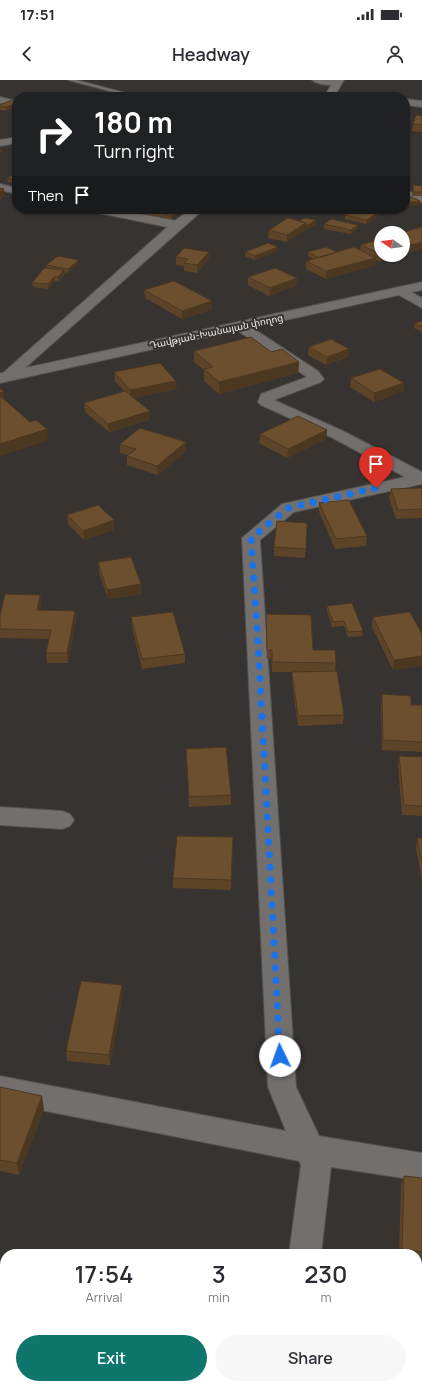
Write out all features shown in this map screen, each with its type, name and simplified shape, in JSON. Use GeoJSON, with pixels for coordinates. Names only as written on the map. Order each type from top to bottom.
{"type":"FeatureCollection","features":[{"type":"Feature","properties":{"kind":"street"},"geometry":{"type":"LineString","coordinates":[[317,80],[338,81],[332,92]]}},
{"type":"Feature","properties":{"kind":"street"},"geometry":{"type":"LineString","coordinates":[[0,100],[12,103]]}},
{"type":"Feature","properties":{"kind":"street"},"geometry":{"type":"LineString","coordinates":[[410,103],[422,104]]}},
{"type":"Feature","properties":{"kind":"street"},"geometry":{"type":"LineString","coordinates":[[0,143],[12,141]]}},
{"type":"Feature","properties":{"kind":"street"},"geometry":{"type":"LineString","coordinates":[[0,187],[12,190]]}},
{"type":"Feature","properties":{"kind":"street"},"geometry":{"type":"LineString","coordinates":[[410,195],[422,199]]}},
{"type":"Feature","properties":{"kind":"street"},"geometry":{"type":"LineString","coordinates":[[123,214],[177,225]]}},
{"type":"Feature","properties":{"kind":"street"},"geometry":{"type":"LineString","coordinates":[[5,376],[191,214]]}},
{"type":"Feature","properties":{"kind":"street","name":"Դավթյան-Խանայան փողոց"},"geometry":{"type":"LineString","coordinates":[[5,376],[422,286]]}},
{"type":"Feature","properties":{"kind":"street"},"geometry":{"type":"LineString","coordinates":[[402,291],[422,304]]}},
{"type":"Feature","properties":{"kind":"street"},"geometry":{"type":"LineString","coordinates":[[240,326],[313,374],[316,379],[266,396],[266,402],[337,434],[421,479]]}},
{"type":"Feature","properties":{"kind":"street"},"geometry":{"type":"LineString","coordinates":[[306,1249],[316,1165],[282,1087],[251,538],[288,508],[421,479]]}},
{"type":"Feature","properties":{"kind":"street"},"geometry":{"type":"LineString","coordinates":[[0,816],[62,820]]}},
{"type":"Feature","properties":{"kind":"street"},"geometry":{"type":"LineString","coordinates":[[0,1089],[309,1149],[422,1167]]}},
{"type":"Feature","properties":{"kind":"lane"},"geometry":{"type":"LineString","coordinates":[[70,80],[118,92]]}},
{"type":"Feature","properties":{"kind":"building"},"geometry":{"type":"Polygon","coordinates":[[[12,100],[12,105],[6,107],[0,105],[12,100]]]}},
{"type":"Feature","properties":{"kind":"building"},"geometry":{"type":"Polygon","coordinates":[[[416,115],[422,116],[422,125],[413,124],[416,115]]]}},
{"type":"Feature","properties":{"kind":"building"},"geometry":{"type":"Polygon","coordinates":[[[413,185],[422,186],[422,192],[413,192],[413,185]]]}},
{"type":"Feature","properties":{"kind":"building"},"geometry":{"type":"Polygon","coordinates":[[[410,196],[420,201],[410,202],[410,196]]]}},
{"type":"Feature","properties":{"kind":"building"},"geometry":{"type":"Polygon","coordinates":[[[347,214],[375,214],[367,220],[345,215],[347,214]]]}},
{"type":"Feature","properties":{"kind":"building"},"geometry":{"type":"Polygon","coordinates":[[[288,218],[306,223],[287,235],[269,230],[288,218]]]}},
{"type":"Feature","properties":{"kind":"building"},"geometry":{"type":"Polygon","coordinates":[[[305,218],[316,220],[306,226],[306,223],[299,221],[305,218]]]}},
{"type":"Feature","properties":{"kind":"building"},"geometry":{"type":"Polygon","coordinates":[[[331,219],[358,225],[351,230],[324,224],[331,219]]]}},
{"type":"Feature","properties":{"kind":"building"},"geometry":{"type":"Polygon","coordinates":[[[422,227],[422,242],[410,245],[410,230],[422,227]]]}},
{"type":"Feature","properties":{"kind":"building"},"geometry":{"type":"Polygon","coordinates":[[[374,241],[374,251],[361,245],[374,241]]]}},
{"type":"Feature","properties":{"kind":"building"},"geometry":{"type":"Polygon","coordinates":[[[268,243],[278,247],[255,256],[245,252],[268,243]]]}},
{"type":"Feature","properties":{"kind":"building"},"geometry":{"type":"Polygon","coordinates":[[[326,247],[337,252],[319,258],[308,252],[326,247]]]}},
{"type":"Feature","properties":{"kind":"building"},"geometry":{"type":"Polygon","coordinates":[[[354,247],[374,257],[374,259],[326,271],[306,261],[354,247]]]}},
{"type":"Feature","properties":{"kind":"building"},"geometry":{"type":"Polygon","coordinates":[[[184,248],[209,252],[197,265],[184,263],[188,259],[176,257],[184,248]]]}},
{"type":"Feature","properties":{"kind":"building"},"geometry":{"type":"Polygon","coordinates":[[[58,256],[79,260],[68,269],[46,265],[58,256]]]}},
{"type":"Feature","properties":{"kind":"building"},"geometry":{"type":"Polygon","coordinates":[[[44,268],[64,270],[58,277],[54,277],[48,284],[32,283],[44,268]]]}},
{"type":"Feature","properties":{"kind":"building"},"geometry":{"type":"Polygon","coordinates":[[[275,268],[297,278],[270,288],[248,277],[275,268]]]}},
{"type":"Feature","properties":{"kind":"building"},"geometry":{"type":"Polygon","coordinates":[[[174,281],[212,301],[182,311],[144,290],[174,281]]]}},
{"type":"Feature","properties":{"kind":"building"},"geometry":{"type":"Polygon","coordinates":[[[422,321],[422,327],[415,323],[422,321]]]}},
{"type":"Feature","properties":{"kind":"building"},"geometry":{"type":"Polygon","coordinates":[[[251,337],[271,352],[282,349],[299,362],[219,382],[204,369],[213,367],[194,351],[251,337]]]}},
{"type":"Feature","properties":{"kind":"building"},"geometry":{"type":"Polygon","coordinates":[[[331,339],[349,349],[327,357],[309,347],[331,339]]]}},
{"type":"Feature","properties":{"kind":"building"},"geometry":{"type":"Polygon","coordinates":[[[160,363],[176,381],[130,390],[114,372],[160,363]]]}},
{"type":"Feature","properties":{"kind":"building"},"geometry":{"type":"Polygon","coordinates":[[[380,369],[404,383],[374,393],[351,378],[380,369]]]}},
{"type":"Feature","properties":{"kind":"building"},"geometry":{"type":"Polygon","coordinates":[[[125,391],[150,411],[108,424],[84,403],[125,391]]]}},
{"type":"Feature","properties":{"kind":"building"},"geometry":{"type":"Polygon","coordinates":[[[0,396],[30,422],[36,420],[47,429],[0,444],[0,396]]]}},
{"type":"Feature","properties":{"kind":"building"},"geometry":{"type":"Polygon","coordinates":[[[298,416],[327,430],[288,449],[260,434],[298,416]]]}},
{"type":"Feature","properties":{"kind":"building"},"geometry":{"type":"Polygon","coordinates":[[[140,428],[186,442],[157,466],[127,456],[136,449],[120,444],[140,428]]]}},
{"type":"Feature","properties":{"kind":"building"},"geometry":{"type":"Polygon","coordinates":[[[422,488],[422,509],[398,510],[391,489],[422,488]]]}},
{"type":"Feature","properties":{"kind":"building"},"geometry":{"type":"Polygon","coordinates":[[[349,500],[367,536],[336,539],[319,503],[349,500]]]}},
{"type":"Feature","properties":{"kind":"building"},"geometry":{"type":"Polygon","coordinates":[[[98,505],[114,520],[83,531],[67,515],[98,505]]]}},
{"type":"Feature","properties":{"kind":"building"},"geometry":{"type":"Polygon","coordinates":[[[277,521],[307,523],[306,549],[274,547],[277,521]]]}},
{"type":"Feature","properties":{"kind":"building"},"geometry":{"type":"Polygon","coordinates":[[[131,557],[141,584],[107,590],[98,562],[131,557]]]}},
{"type":"Feature","properties":{"kind":"building"},"geometry":{"type":"Polygon","coordinates":[[[5,594],[40,595],[37,610],[75,611],[67,653],[46,653],[51,630],[0,629],[0,615],[5,594]]]}},
{"type":"Feature","properties":{"kind":"building"},"geometry":{"type":"Polygon","coordinates":[[[352,603],[363,631],[348,632],[344,621],[333,622],[327,606],[352,603]]]}},
{"type":"Feature","properties":{"kind":"building"},"geometry":{"type":"Polygon","coordinates":[[[173,612],[185,654],[142,659],[131,617],[173,612]]]}},
{"type":"Feature","properties":{"kind":"building"},"geometry":{"type":"Polygon","coordinates":[[[410,612],[422,634],[422,656],[394,660],[373,617],[410,612]]]}},
{"type":"Feature","properties":{"kind":"building"},"geometry":{"type":"Polygon","coordinates":[[[266,614],[311,615],[313,650],[335,650],[336,663],[272,662],[272,650],[267,650],[266,614]]]}},
{"type":"Feature","properties":{"kind":"building"},"geometry":{"type":"Polygon","coordinates":[[[337,671],[344,715],[298,716],[292,672],[337,671]]]}},
{"type":"Feature","properties":{"kind":"building"},"geometry":{"type":"Polygon","coordinates":[[[382,694],[411,696],[411,705],[422,705],[422,742],[383,740],[382,694]]]}},
{"type":"Feature","properties":{"kind":"building"},"geometry":{"type":"Polygon","coordinates":[[[226,747],[231,795],[189,797],[186,749],[226,747]]]}},
{"type":"Feature","properties":{"kind":"building"},"geometry":{"type":"Polygon","coordinates":[[[399,756],[422,757],[422,806],[404,805],[399,756]]]}},
{"type":"Feature","properties":{"kind":"building"},"geometry":{"type":"Polygon","coordinates":[[[177,836],[233,837],[231,880],[173,878],[177,836]]]}},
{"type":"Feature","properties":{"kind":"building"},"geometry":{"type":"Polygon","coordinates":[[[417,838],[422,838],[422,862],[417,838]]]}},
{"type":"Feature","properties":{"kind":"building"},"geometry":{"type":"Polygon","coordinates":[[[81,981],[122,985],[109,1055],[66,1051],[81,981]]]}},
{"type":"Feature","properties":{"kind":"building"},"geometry":{"type":"Polygon","coordinates":[[[0,1087],[42,1096],[17,1163],[0,1160],[0,1087]]]}},
{"type":"Feature","properties":{"kind":"building"},"geometry":{"type":"Polygon","coordinates":[[[404,1176],[422,1178],[422,1249],[402,1249],[404,1176]]]}},
{"type":"Feature","properties":{"kind":"route"},"geometry":{"type":"LineString","coordinates":[[280,1056],[251,538],[288,508],[376,488]]}}]}
